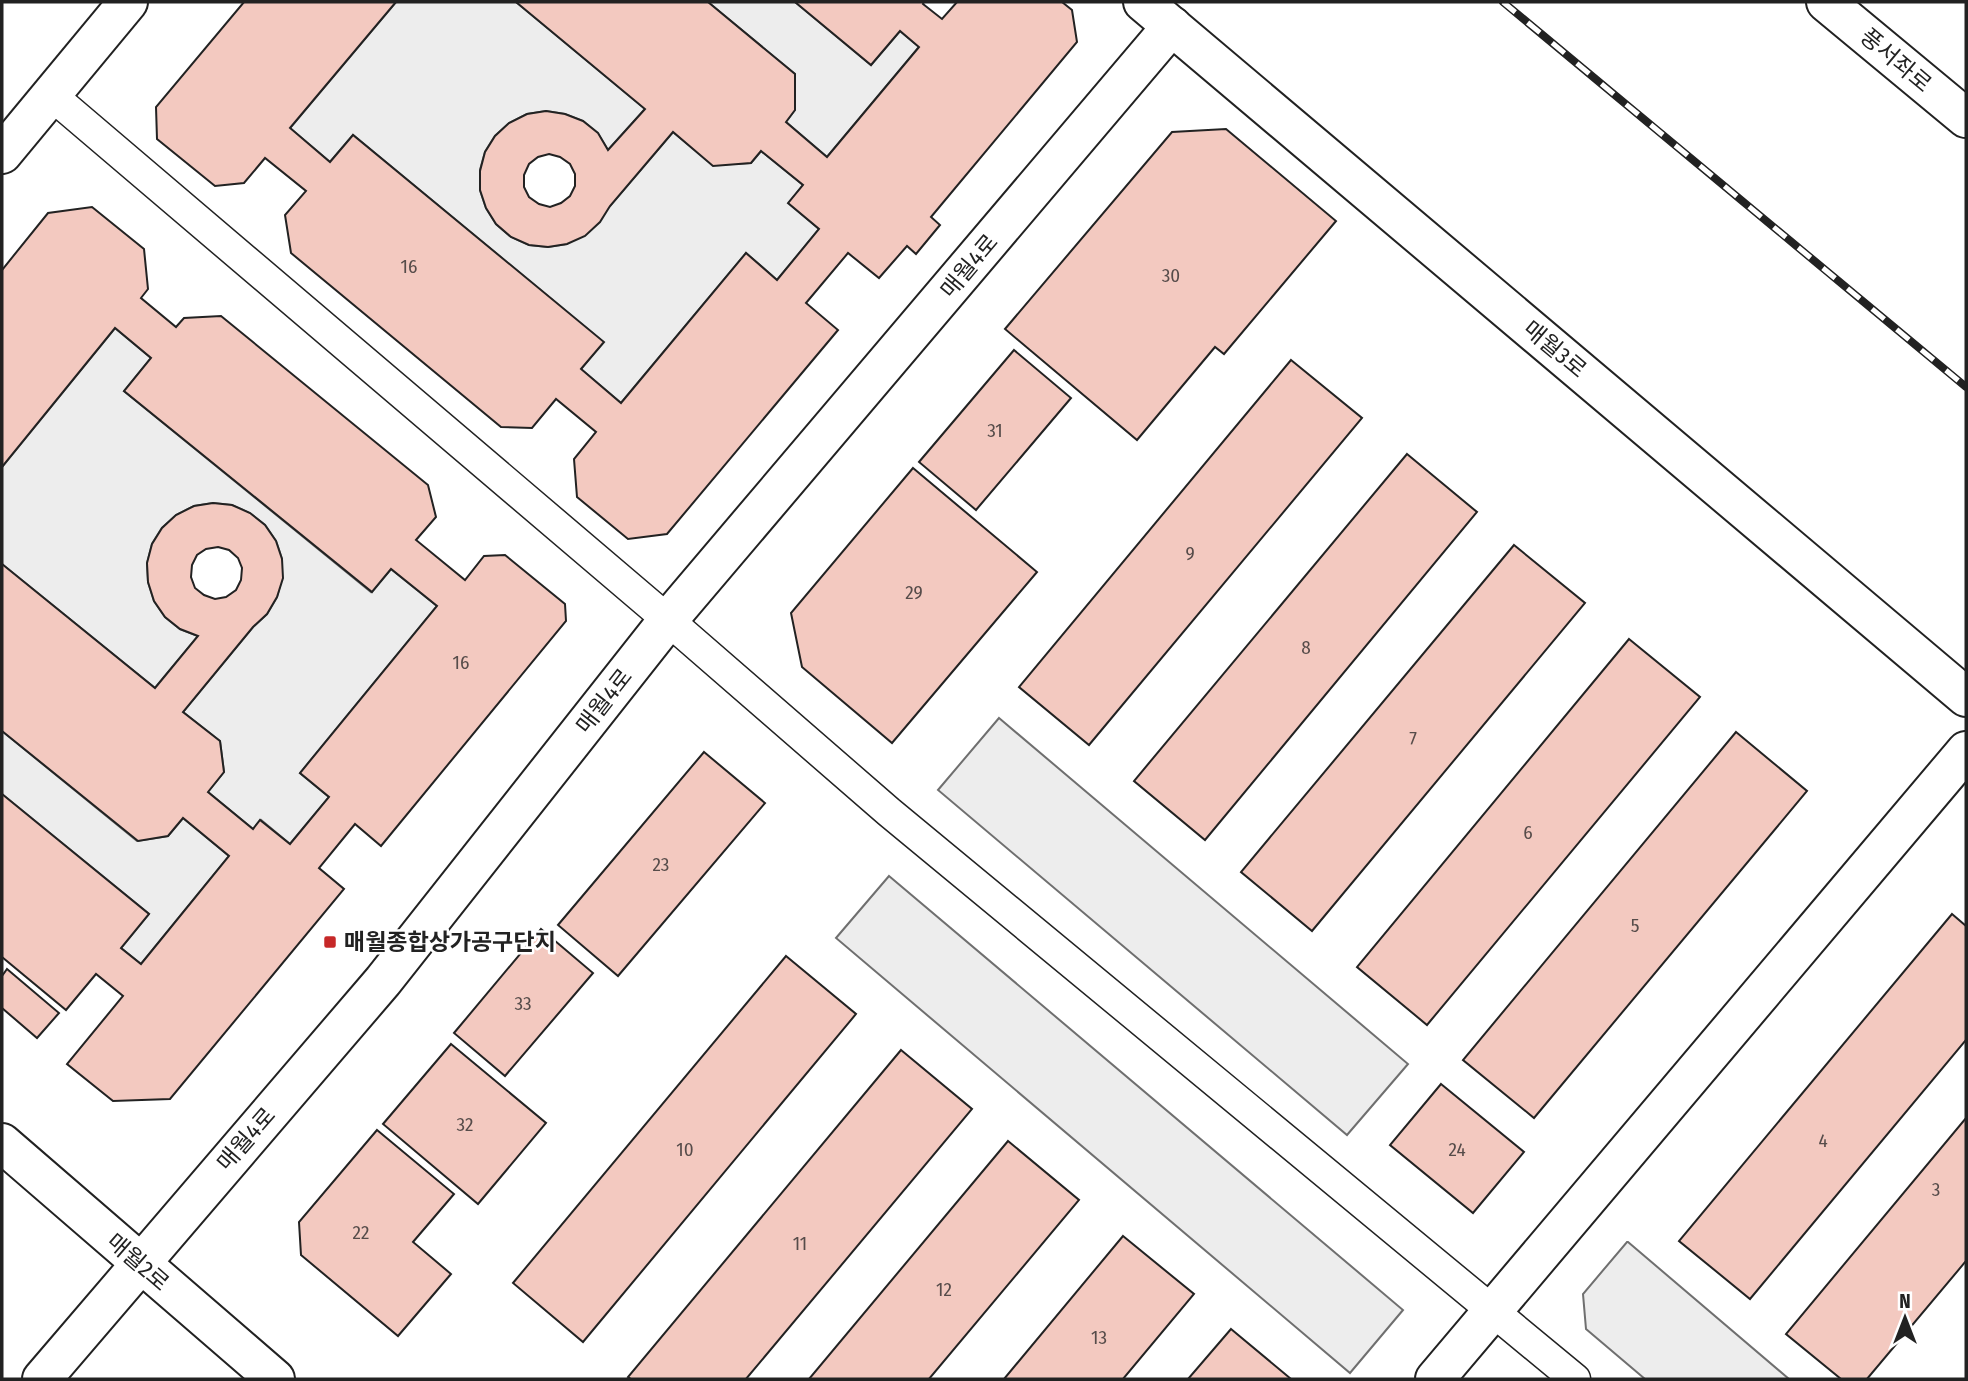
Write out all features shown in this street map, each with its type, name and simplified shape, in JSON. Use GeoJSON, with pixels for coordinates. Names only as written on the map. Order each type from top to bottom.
{"type":"FeatureCollection","features":[{"type":"Feature","properties":{"kind":"street"},"geometry":{"type":"LineString","coordinates":[[2,154],[128,2]]}},
{"type":"Feature","properties":{"kind":"street","name":"매월3로"},"geometry":{"type":"LineString","coordinates":[[1143,2],[1966,697]]}},
{"type":"Feature","properties":{"kind":"street","name":"풍서좌로"},"geometry":{"type":"LineString","coordinates":[[1826,2],[1966,118]]}},
{"type":"Feature","properties":{"kind":"street","name":"매월4로"},"geometry":{"type":"LineString","coordinates":[[42,1379],[383,981],[668,620],[1172,26]]}},
{"type":"Feature","properties":{"kind":"street"},"geometry":{"type":"LineString","coordinates":[[50,94],[890,811],[1575,1379]]}},
{"type":"Feature","properties":{"kind":"street"},"geometry":{"type":"LineString","coordinates":[[1435,1379],[1966,751]]}},
{"type":"Feature","properties":{"kind":"street","name":"매월2로"},"geometry":{"type":"LineString","coordinates":[[2,1143],[138,1264],[275,1379]]}},
{"type":"Feature","properties":{"kind":"shaded area"},"geometry":{"type":"Polygon","coordinates":[[[396,2],[516,2],[645,109],[608,150],[598,134],[583,121],[546,111],[527,114],[509,123],[495,136],[485,152],[480,170],[480,190],[486,208],[496,224],[511,237],[529,245],[548,247],[567,244],[610,206],[673,132],[713,165],[751,163],[761,151],[803,185],[789,203],[819,229],[777,280],[746,253],[621,403],[581,369],[603,342],[353,135],[330,162],[290,128],[396,2]]]}},
{"type":"Feature","properties":{"kind":"shaded area"},"geometry":{"type":"Polygon","coordinates":[[[708,2],[795,2],[871,65],[900,31],[919,47],[827,157],[786,122],[795,110],[795,74],[708,2]]]}},
{"type":"Feature","properties":{"kind":"shaded area"},"geometry":{"type":"Polygon","coordinates":[[[115,328],[151,358],[124,391],[371,592],[391,569],[437,606],[300,773],[329,797],[290,844],[261,820],[253,829],[208,792],[224,772],[220,741],[183,712],[253,627],[267,614],[277,597],[282,578],[282,559],[276,541],[265,525],[250,513],[232,505],[213,503],[194,506],[176,515],[162,528],[152,544],[147,563],[148,582],[154,601],[165,617],[180,629],[198,636],[155,688],[2,564],[2,467],[115,328]]]}},
{"type":"Feature","properties":{"kind":"shaded area"},"geometry":{"type":"Polygon","coordinates":[[[999,718],[1408,1064],[1347,1135],[938,790],[999,718]]]}},
{"type":"Feature","properties":{"kind":"shaded area"},"geometry":{"type":"Polygon","coordinates":[[[2,731],[137,841],[168,836],[183,818],[229,856],[141,964],[121,948],[149,914],[2,794],[2,731]]]}},
{"type":"Feature","properties":{"kind":"shaded area"},"geometry":{"type":"Polygon","coordinates":[[[889,876],[1403,1310],[1350,1373],[836,938],[889,876]]]}},
{"type":"Feature","properties":{"kind":"shaded area"},"geometry":{"type":"Polygon","coordinates":[[[1627,1242],[1789,1379],[1645,1379],[1586,1329],[1583,1294],[1627,1242]]]}},
{"type":"Feature","properties":{"kind":"building"},"geometry":{"type":"Polygon","coordinates":[[[244,2],[396,2],[290,128],[330,162],[353,135],[604,342],[581,369],[621,403],[746,253],[777,280],[819,229],[788,203],[803,185],[761,151],[751,163],[713,166],[673,132],[610,206],[600,222],[585,236],[567,244],[548,247],[529,245],[511,237],[496,224],[486,208],[480,190],[480,171],[485,152],[495,136],[509,123],[527,114],[546,111],[583,121],[598,133],[608,150],[645,109],[516,2],[708,2],[795,74],[795,110],[786,122],[827,157],[919,47],[900,31],[871,65],[795,2],[924,2],[923,4],[942,19],[957,2],[1062,2],[1072,10],[1077,42],[931,217],[940,225],[916,254],[907,246],[879,278],[848,253],[806,303],[838,330],[667,534],[628,539],[577,497],[574,459],[596,432],[556,399],[532,428],[501,427],[291,253],[285,215],[306,191],[265,158],[244,183],[215,186],[157,139],[156,107],[244,2]],[[549,154],[538,157],[529,164],[524,175],[524,187],[529,197],[539,204],[550,207],[561,203],[570,196],[575,186],[575,174],[570,164],[549,154]]]}},
{"type":"Feature","properties":{"kind":"building"},"geometry":{"type":"Polygon","coordinates":[[[1226,129],[1336,221],[1224,354],[1215,347],[1137,440],[1005,329],[1172,132],[1226,129]]]}},
{"type":"Feature","properties":{"kind":"building"},"geometry":{"type":"Polygon","coordinates":[[[92,207],[144,249],[148,289],[141,298],[176,327],[184,318],[221,316],[428,485],[436,517],[416,540],[465,580],[484,556],[505,555],[565,604],[566,621],[381,846],[355,824],[319,868],[344,889],[170,1099],[113,1101],[67,1064],[123,996],[96,974],[66,1010],[2,957],[2,794],[149,914],[121,948],[141,964],[229,856],[183,818],[168,836],[138,841],[2,731],[2,564],[155,688],[198,636],[180,629],[165,617],[154,601],[148,582],[147,563],[152,544],[162,528],[176,515],[194,506],[213,503],[232,505],[250,513],[265,525],[276,541],[282,559],[283,578],[277,597],[267,614],[253,627],[183,712],[220,741],[224,772],[208,792],[253,829],[260,820],[290,844],[329,797],[300,773],[437,606],[391,569],[372,592],[124,391],[151,358],[115,328],[2,467],[2,270],[48,213],[92,207]],[[218,547],[206,549],[197,555],[192,565],[191,577],[195,588],[204,595],[215,599],[226,597],[236,590],[241,580],[242,568],[238,558],[229,550],[218,547]]]}},
{"type":"Feature","properties":{"kind":"building"},"geometry":{"type":"Polygon","coordinates":[[[1014,350],[1071,398],[976,510],[919,462],[1014,350]]]}},
{"type":"Feature","properties":{"kind":"building"},"geometry":{"type":"Polygon","coordinates":[[[1291,360],[1362,418],[1089,745],[1019,687],[1291,360]]]}},
{"type":"Feature","properties":{"kind":"building"},"geometry":{"type":"Polygon","coordinates":[[[1407,454],[1477,512],[1205,840],[1134,781],[1407,454]]]}},
{"type":"Feature","properties":{"kind":"building"},"geometry":{"type":"Polygon","coordinates":[[[913,468],[1037,572],[892,743],[802,667],[791,613],[913,468]]]}},
{"type":"Feature","properties":{"kind":"building"},"geometry":{"type":"Polygon","coordinates":[[[1514,545],[1585,603],[1312,931],[1241,872],[1514,545]]]}},
{"type":"Feature","properties":{"kind":"building"},"geometry":{"type":"Polygon","coordinates":[[[1629,639],[1700,697],[1427,1025],[1357,967],[1629,639]]]}},
{"type":"Feature","properties":{"kind":"building"},"geometry":{"type":"Polygon","coordinates":[[[1736,732],[1807,791],[1534,1118],[1463,1060],[1736,732]]]}},
{"type":"Feature","properties":{"kind":"building"},"geometry":{"type":"Polygon","coordinates":[[[704,752],[765,803],[618,976],[558,925],[704,752]]]}},
{"type":"Feature","properties":{"kind":"building"},"geometry":{"type":"Polygon","coordinates":[[[1952,914],[1966,926],[1966,1040],[1750,1299],[1679,1241],[1952,914]]]}},
{"type":"Feature","properties":{"kind":"building"},"geometry":{"type":"Polygon","coordinates":[[[541,929],[593,973],[505,1076],[454,1033],[541,929]]]}},
{"type":"Feature","properties":{"kind":"building"},"geometry":{"type":"Polygon","coordinates":[[[786,956],[856,1014],[583,1342],[513,1283],[786,956]]]}},
{"type":"Feature","properties":{"kind":"building"},"geometry":{"type":"Polygon","coordinates":[[[7,969],[59,1013],[37,1038],[2,1008],[2,976],[7,969]]]}},
{"type":"Feature","properties":{"kind":"building"},"geometry":{"type":"Polygon","coordinates":[[[451,1044],[546,1123],[478,1204],[383,1124],[451,1044]]]}},
{"type":"Feature","properties":{"kind":"building"},"geometry":{"type":"Polygon","coordinates":[[[901,1050],[972,1109],[746,1379],[628,1377],[901,1050]]]}},
{"type":"Feature","properties":{"kind":"building"},"geometry":{"type":"Polygon","coordinates":[[[1441,1084],[1524,1152],[1473,1213],[1390,1145],[1441,1084]]]}},
{"type":"Feature","properties":{"kind":"building"},"geometry":{"type":"Polygon","coordinates":[[[1966,1118],[1966,1261],[1867,1379],[1841,1379],[1786,1334],[1966,1118]]]}},
{"type":"Feature","properties":{"kind":"building"},"geometry":{"type":"Polygon","coordinates":[[[377,1130],[454,1194],[413,1242],[451,1274],[398,1336],[301,1255],[299,1222],[377,1130]]]}},
{"type":"Feature","properties":{"kind":"building"},"geometry":{"type":"Polygon","coordinates":[[[1008,1141],[1079,1200],[929,1379],[809,1379],[1008,1141]]]}},
{"type":"Feature","properties":{"kind":"building"},"geometry":{"type":"Polygon","coordinates":[[[1123,1236],[1194,1294],[1123,1379],[1004,1379],[1123,1236]]]}},
{"type":"Feature","properties":{"kind":"building"},"geometry":{"type":"Polygon","coordinates":[[[1231,1329],[1291,1379],[1188,1379],[1231,1329]]]}},
{"type":"Feature","properties":{"kind":"railway"},"geometry":{"type":"LineString","coordinates":[[1503,2],[1966,387]]}},
{"type":"Feature","properties":{"kind":"place","name":"매월종합상가공구단지"},"geometry":{"type":"Point","coordinates":[330,942]}}]}
